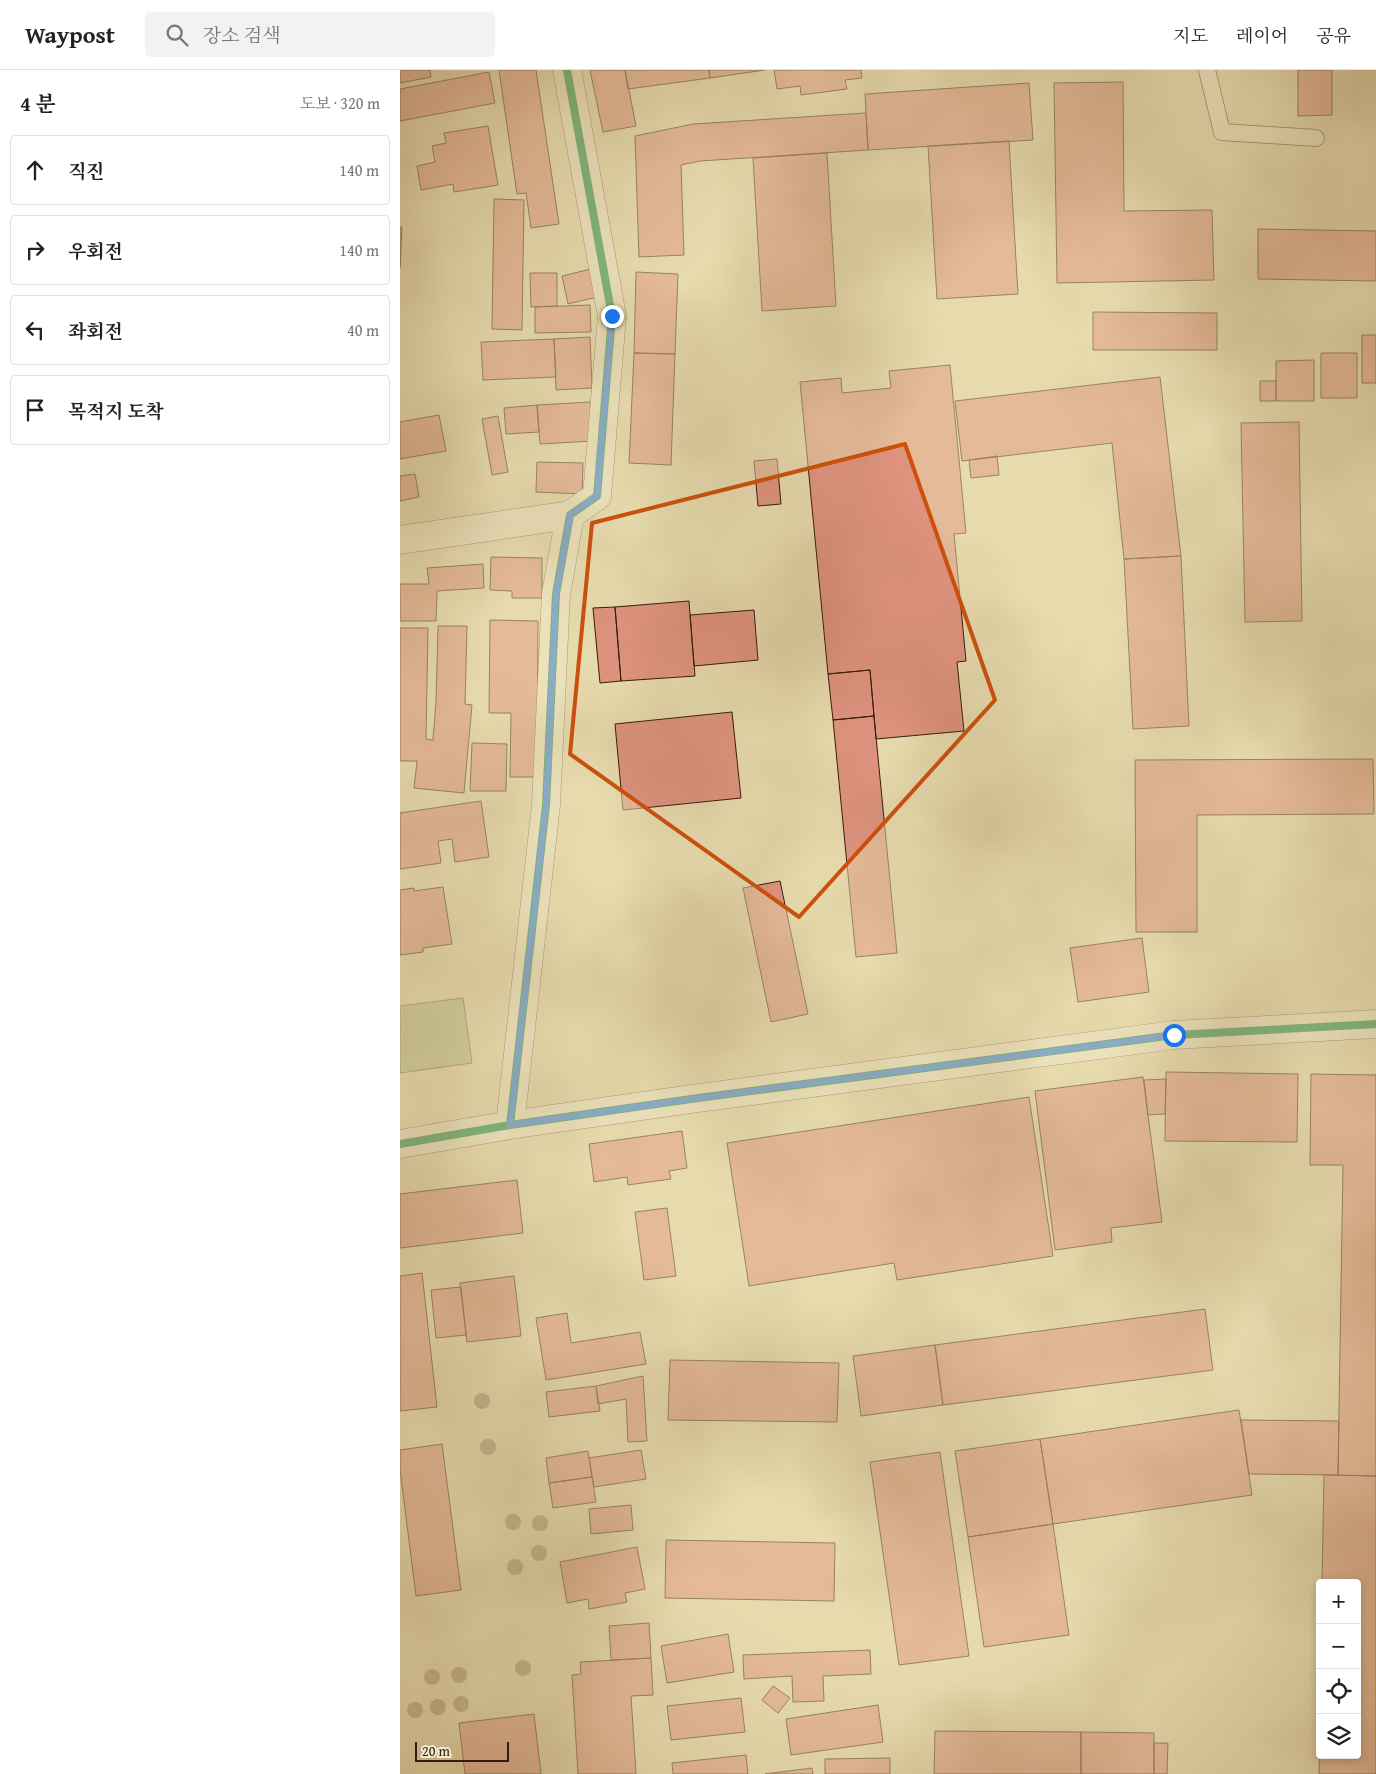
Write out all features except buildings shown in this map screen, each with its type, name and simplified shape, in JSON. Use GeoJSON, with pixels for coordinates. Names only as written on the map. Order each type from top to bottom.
{"type":"FeatureCollection","features":[{"type":"Feature","properties":{"kind":"street"},"geometry":{"type":"LineString","coordinates":[[400,540],[570,515],[597,496],[612,316],[567,70]]}},
{"type":"Feature","properties":{"kind":"street"},"geometry":{"type":"LineString","coordinates":[[510,1125],[546,806],[556,594],[570,515]]}},
{"type":"Feature","properties":{"kind":"street"},"geometry":{"type":"LineString","coordinates":[[400,1144],[510,1125],[700,1098],[1174,1035],[1376,1024]]}},
{"type":"Feature","properties":{"kind":"lane"},"geometry":{"type":"LineString","coordinates":[[1207,70],[1222,132],[1316,138]]}},
{"type":"Feature","properties":{"kind":"highlighted area"},"geometry":{"type":"Polygon","coordinates":[[[905,444],[995,700],[799,917],[570,754],[592,523],[905,444]]]}},
{"type":"Feature","properties":{"kind":"green space"},"geometry":{"type":"Polygon","coordinates":[[[463,998],[472,1063],[400,1073],[400,1006],[463,998]]]}},
{"type":"Feature","properties":{"kind":"cycle path"},"geometry":{"type":"LineString","coordinates":[[510,1125],[546,805],[556,594],[570,515],[597,496],[612,316],[567,70]]}},
{"type":"Feature","properties":{"kind":"cycle path"},"geometry":{"type":"LineString","coordinates":[[400,1144],[510,1125],[691,1099],[1174,1035],[1376,1024]]}},
{"type":"Feature","properties":{"kind":"route"},"geometry":{"type":"LineString","coordinates":[[612,316],[597,496],[570,515],[556,594],[546,806],[510,1125],[1174,1035]]}}]}
